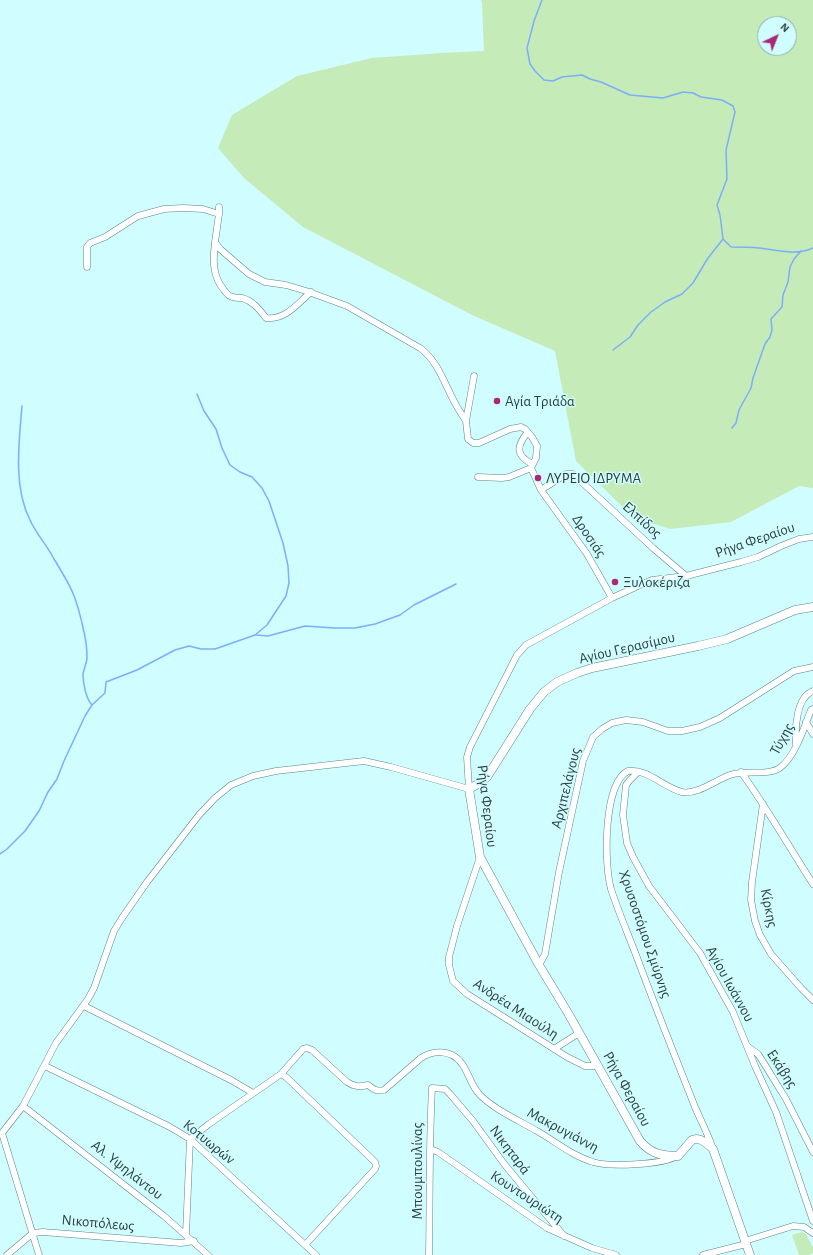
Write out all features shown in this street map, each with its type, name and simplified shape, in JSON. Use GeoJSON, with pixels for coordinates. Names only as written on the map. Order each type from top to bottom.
{"type":"FeatureCollection","features":[{"type":"Feature","properties":{"kind":"street"},"geometry":{"type":"LineString","coordinates":[[219,207],[214,258],[215,272],[219,285],[229,296],[243,298],[252,303],[266,318],[275,319],[282,316],[311,292]]}},
{"type":"Feature","properties":{"kind":"street"},"geometry":{"type":"LineString","coordinates":[[87,266],[87,247],[90,244],[105,237],[138,216],[164,209],[183,208],[203,209],[219,214]]}},
{"type":"Feature","properties":{"kind":"street"},"geometry":{"type":"LineString","coordinates":[[215,242],[220,249],[249,274],[264,282],[286,285],[311,292],[347,306],[428,354],[438,368],[454,402],[466,421]]}},
{"type":"Feature","properties":{"kind":"street"},"geometry":{"type":"LineString","coordinates":[[474,376],[466,421],[468,439],[474,443],[479,443],[510,429],[520,427],[525,429],[537,446],[536,458],[531,466],[509,477],[478,477]]}},
{"type":"Feature","properties":{"kind":"street","name":"Δροσιάς"},"geometry":{"type":"LineString","coordinates":[[527,433],[519,446],[520,454],[531,466],[541,490],[587,554],[612,598]]}},
{"type":"Feature","properties":{"kind":"street","name":"Ελπίδος"},"geometry":{"type":"LineString","coordinates":[[541,490],[566,474],[573,474],[653,548],[686,576]]}},
{"type":"Feature","properties":{"kind":"street","name":"Ρήγα Φεραίου"},"geometry":{"type":"LineString","coordinates":[[678,1156],[657,1154],[643,1145],[539,965],[480,857],[469,789],[467,757],[470,747],[503,681],[522,648],[612,598],[652,580],[686,576],[758,557],[793,541],[813,537]]}},
{"type":"Feature","properties":{"kind":"street","name":"Αγίου Γερασίμου"},"geometry":{"type":"LineString","coordinates":[[469,789],[487,777],[530,709],[544,692],[557,682],[592,668],[727,639],[795,610],[813,607]]}},
{"type":"Feature","properties":{"kind":"street","name":"Αρχιπελάγους"},"geometry":{"type":"LineString","coordinates":[[539,965],[545,954],[559,872],[583,760],[594,737],[602,729],[626,720],[643,722],[668,731],[682,731],[700,727],[727,714],[794,671],[813,667]]}},
{"type":"Feature","properties":{"kind":"street"},"geometry":{"type":"LineString","coordinates":[[796,746],[796,719],[806,695],[813,691]]}},
{"type":"Feature","properties":{"kind":"street","name":"Τύχης"},"geometry":{"type":"LineString","coordinates":[[741,772],[772,772],[781,767],[790,757],[811,710],[813,709]]}},
{"type":"Feature","properties":{"kind":"street"},"geometry":{"type":"LineString","coordinates":[[806,722],[813,734]]}},
{"type":"Feature","properties":{"kind":"street"},"geometry":{"type":"LineString","coordinates":[[39,1255],[2,1134],[25,1107],[61,1035],[84,1006],[94,988],[114,931],[122,918],[147,882],[199,815],[215,798],[232,785],[253,776],[276,771],[364,760],[469,789]]}},
{"type":"Feature","properties":{"kind":"street","name":"Χρυσοστόμου Σμύρνης"},"geometry":{"type":"LineString","coordinates":[[638,772],[628,771],[622,775],[616,784],[611,803],[606,856],[611,888],[672,1049],[714,1148],[750,1255]]}},
{"type":"Feature","properties":{"kind":"street"},"geometry":{"type":"LineString","coordinates":[[638,772],[648,774],[677,790],[690,792],[730,775],[741,772],[763,804],[813,884]]}},
{"type":"Feature","properties":{"kind":"street","name":"Αγίου Ιωάννου"},"geometry":{"type":"LineString","coordinates":[[638,772],[626,785],[623,815],[627,843],[649,886],[700,953],[733,1012],[776,1112],[813,1221]]}},
{"type":"Feature","properties":{"kind":"street","name":"Κίρκης"},"geometry":{"type":"LineString","coordinates":[[763,804],[752,882],[751,900],[755,921],[760,935],[771,954],[813,1000]]}},
{"type":"Feature","properties":{"kind":"street","name":"Ανδρέα Μιαούλη"},"geometry":{"type":"LineString","coordinates":[[480,857],[457,926],[449,957],[449,965],[453,981],[467,994],[554,1049],[585,1066],[598,1066]]}},
{"type":"Feature","properties":{"kind":"street"},"geometry":{"type":"LineString","coordinates":[[84,1006],[231,1080],[253,1093]]}},
{"type":"Feature","properties":{"kind":"street"},"geometry":{"type":"LineString","coordinates":[[554,1049],[579,1033]]}},
{"type":"Feature","properties":{"kind":"street","name":"Εκάβης"},"geometry":{"type":"LineString","coordinates":[[747,1046],[758,1054],[766,1065],[786,1099],[813,1152]]}},
{"type":"Feature","properties":{"kind":"street","name":"Μακρυγιάννη"},"geometry":{"type":"LineString","coordinates":[[281,1074],[303,1049],[307,1048],[311,1049],[353,1086],[358,1087],[368,1085],[374,1090],[379,1091],[384,1090],[427,1054],[440,1052],[447,1053],[458,1059],[465,1067],[480,1095],[506,1113],[581,1157],[605,1164],[663,1162],[678,1156]]}},
{"type":"Feature","properties":{"kind":"street","name":"Κοτυωρών"},"geometry":{"type":"LineString","coordinates":[[45,1066],[170,1127],[190,1139],[305,1245],[312,1254]]}},
{"type":"Feature","properties":{"kind":"street"},"geometry":{"type":"LineString","coordinates":[[186,1234],[190,1139],[281,1074],[286,1077],[375,1162],[376,1166],[375,1169],[305,1245]]}},
{"type":"Feature","properties":{"kind":"street","name":"Μπουμπουλίνας"},"geometry":{"type":"LineString","coordinates":[[428,1255],[432,1088]]}},
{"type":"Feature","properties":{"kind":"street","name":"Νικηταρά"},"geometry":{"type":"LineString","coordinates":[[432,1088],[444,1090],[450,1094],[473,1121],[504,1165],[564,1236]]}},
{"type":"Feature","properties":{"kind":"street","name":"Αλ. Υψηλάντου"},"geometry":{"type":"LineString","coordinates":[[25,1107],[186,1234],[208,1255]]}},
{"type":"Feature","properties":{"kind":"street"},"geometry":{"type":"LineString","coordinates":[[678,1156],[695,1138],[714,1148]]}},
{"type":"Feature","properties":{"kind":"street","name":"Κουντουριώτη"},"geometry":{"type":"LineString","coordinates":[[430,1149],[438,1152],[548,1228],[592,1248],[616,1255]]}},
{"type":"Feature","properties":{"kind":"street"},"geometry":{"type":"LineString","coordinates":[[703,1255],[793,1226],[804,1227],[813,1233]]}},
{"type":"Feature","properties":{"kind":"street"},"geometry":{"type":"LineString","coordinates":[[7,1255],[33,1233]]}},
{"type":"Feature","properties":{"kind":"street","name":"Νικοπόλεως"},"geometry":{"type":"LineString","coordinates":[[33,1233],[58,1233],[180,1243],[194,1241]]}},
{"type":"Feature","properties":{"kind":"green space"},"geometry":{"type":"Polygon","coordinates":[[[481,0],[813,0],[813,488],[799,486],[731,522],[670,529],[633,517],[576,461],[555,351],[472,315],[303,227],[244,178],[218,148],[232,115],[297,76],[372,58],[484,51],[481,0]]]}},
{"type":"Feature","properties":{"kind":"green space"},"geometry":{"type":"Polygon","coordinates":[[[802,1232],[806,1234],[813,1248],[813,1253],[809,1255],[799,1255],[792,1235],[802,1232]]]}},
{"type":"Feature","properties":{"kind":"waterway"},"geometry":{"type":"LineString","coordinates":[[542,0],[534,21],[527,48],[530,64],[544,80],[553,81],[562,77],[582,75],[630,95],[663,98],[683,92],[693,93],[701,97],[722,100],[733,106],[735,112],[726,150],[727,179],[717,205],[720,215],[723,239],[731,247],[793,252],[800,252],[813,248]]}},
{"type":"Feature","properties":{"kind":"waterway"},"geometry":{"type":"LineString","coordinates":[[613,350],[630,337],[638,325],[651,312],[665,302],[682,294],[693,283],[708,258],[723,239]]}},
{"type":"Feature","properties":{"kind":"waterway"},"geometry":{"type":"LineString","coordinates":[[732,428],[736,423],[739,410],[751,388],[765,344],[770,337],[772,330],[771,319],[782,307],[783,295],[788,282],[790,267],[794,259],[801,251]]}},
{"type":"Feature","properties":{"kind":"waterway"},"geometry":{"type":"LineString","coordinates":[[0,854],[25,831],[39,811],[48,792],[57,779],[85,716],[92,705],[105,693],[106,682],[137,670],[175,650],[189,646],[201,649],[215,649],[255,635],[267,625],[286,596],[289,583],[288,566],[283,543],[269,501],[262,488],[252,477],[240,472],[230,465],[222,448],[216,429],[204,411],[197,394]]}},
{"type":"Feature","properties":{"kind":"waterway"},"geometry":{"type":"LineString","coordinates":[[22,406],[18,464],[21,493],[32,525],[48,549],[70,587],[76,601],[87,649],[87,659],[83,674],[84,682],[87,695],[92,705]]}},
{"type":"Feature","properties":{"kind":"waterway"},"geometry":{"type":"LineString","coordinates":[[256,635],[268,636],[305,626],[355,628],[375,624],[400,615],[414,605],[456,584]]}},
{"type":"Feature","properties":{"kind":"place","name":"Αγία Τριάδα"},"geometry":{"type":"Point","coordinates":[497,401]}},
{"type":"Feature","properties":{"kind":"place","name":"ΛΥΡΕΙΟ ΙΔΡΥΜΑ"},"geometry":{"type":"Point","coordinates":[538,478]}},
{"type":"Feature","properties":{"kind":"place","name":"Ξυλοκέριζα"},"geometry":{"type":"Point","coordinates":[615,582]}}]}
